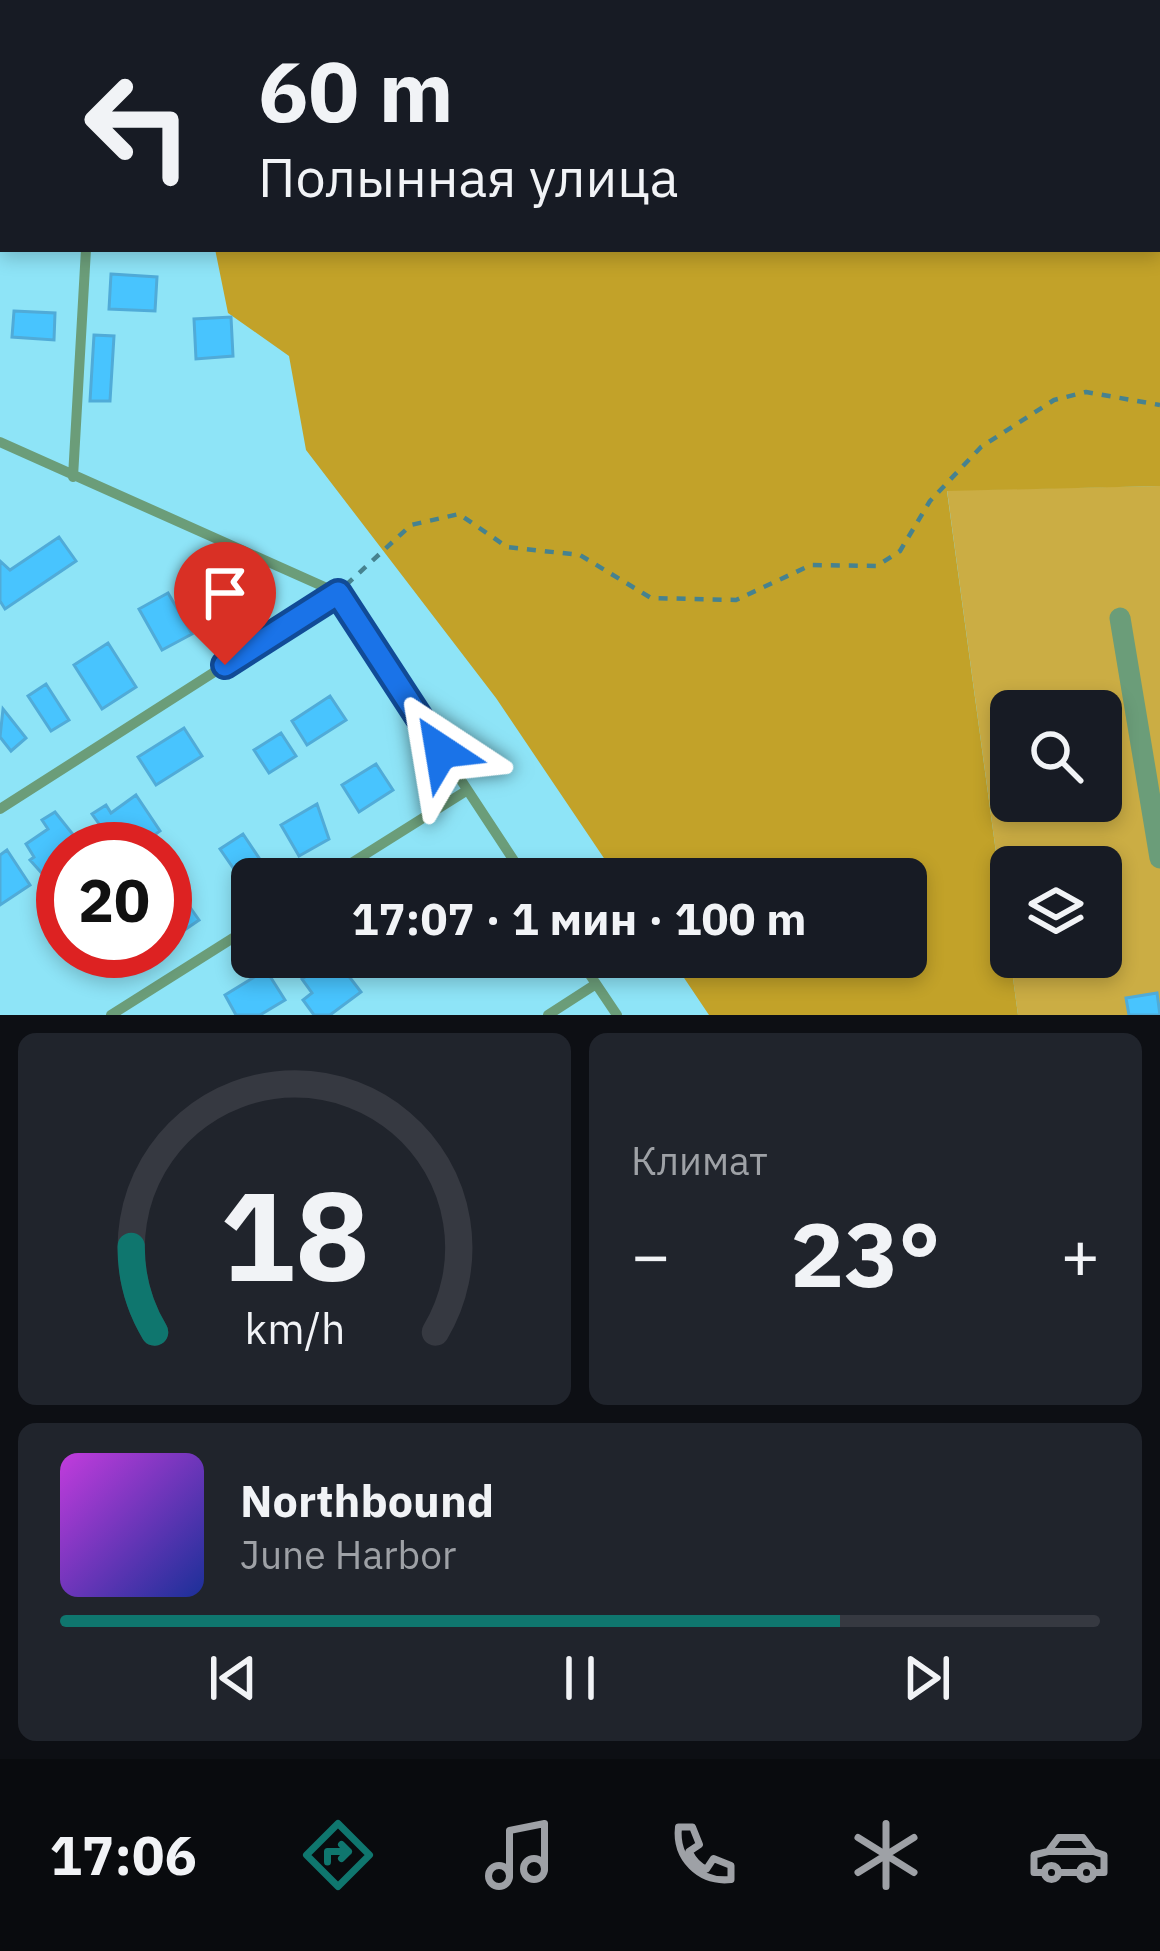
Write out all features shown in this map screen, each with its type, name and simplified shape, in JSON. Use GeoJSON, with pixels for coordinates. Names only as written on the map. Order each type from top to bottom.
{"type":"FeatureCollection","features":[{"type":"Feature","properties":{"kind":"street"},"geometry":{"type":"LineString","coordinates":[[1120,619],[1160,858]]}},
{"type":"Feature","properties":{"kind":"lane"},"geometry":{"type":"LineString","coordinates":[[73,477],[86,252]]}},
{"type":"Feature","properties":{"kind":"lane"},"geometry":{"type":"LineString","coordinates":[[3,446],[338,593],[512,858]]}},
{"type":"Feature","properties":{"kind":"lane"},"geometry":{"type":"LineString","coordinates":[[0,809],[338,593]]}},
{"type":"Feature","properties":{"kind":"lane"},"geometry":{"type":"LineString","coordinates":[[359,858],[466,790]]}},
{"type":"Feature","properties":{"kind":"lane"},"geometry":{"type":"LineString","coordinates":[[111,1015],[231,939]]}},
{"type":"Feature","properties":{"kind":"lane"},"geometry":{"type":"LineString","coordinates":[[592,978],[617,1015]]}},
{"type":"Feature","properties":{"kind":"lane"},"geometry":{"type":"LineString","coordinates":[[548,1015],[596,984]]}},
{"type":"Feature","properties":{"kind":"path"},"geometry":{"type":"LineString","coordinates":[[338,593],[411,524],[459,514],[507,547],[580,555],[651,598],[736,600],[811,565],[877,566],[900,551],[930,501],[981,448],[1054,400],[1086,392],[1160,405]]}},
{"type":"Feature","properties":{"kind":"shaded area"},"geometry":{"type":"Polygon","coordinates":[[[216,252],[1160,252],[1160,486],[947,491],[995,846],[990,846],[990,978],[1013,978],[1018,1015],[709,1015],[684,978],[927,978],[927,858],[604,858],[496,698],[306,450],[289,356],[228,313],[216,252]]]}},
{"type":"Feature","properties":{"kind":"shaded area"},"geometry":{"type":"Polygon","coordinates":[[[1160,486],[1160,1015],[1018,1015],[1013,978],[1122,978],[1122,846],[995,846],[992,822],[1122,822],[1122,690],[990,690],[990,808],[947,490],[1160,486]]]}},
{"type":"Feature","properties":{"kind":"building"},"geometry":{"type":"Polygon","coordinates":[[[111,274],[157,277],[155,311],[109,309],[111,274]]]}},
{"type":"Feature","properties":{"kind":"building"},"geometry":{"type":"Polygon","coordinates":[[[14,311],[55,313],[54,340],[12,337],[14,311]]]}},
{"type":"Feature","properties":{"kind":"building"},"geometry":{"type":"Polygon","coordinates":[[[231,317],[233,356],[196,359],[194,319],[231,317]]]}},
{"type":"Feature","properties":{"kind":"building"},"geometry":{"type":"Polygon","coordinates":[[[94,335],[114,336],[110,401],[90,401],[94,335]]]}},
{"type":"Feature","properties":{"kind":"building"},"geometry":{"type":"Polygon","coordinates":[[[59,537],[76,561],[5,609],[0,601],[0,561],[10,570],[59,537]]]}},
{"type":"Feature","properties":{"kind":"building"},"geometry":{"type":"Polygon","coordinates":[[[168,593],[192,634],[162,650],[139,609],[168,593]]]}},
{"type":"Feature","properties":{"kind":"building"},"geometry":{"type":"Polygon","coordinates":[[[108,643],[136,687],[102,709],[74,665],[108,643]]]}},
{"type":"Feature","properties":{"kind":"building"},"geometry":{"type":"Polygon","coordinates":[[[46,684],[69,720],[51,731],[28,696],[46,684]]]}},
{"type":"Feature","properties":{"kind":"building"},"geometry":{"type":"Polygon","coordinates":[[[330,696],[346,720],[307,745],[292,721],[330,696]]]}},
{"type":"Feature","properties":{"kind":"building"},"geometry":{"type":"Polygon","coordinates":[[[3,709],[26,738],[11,751],[0,737],[3,709]]]}},
{"type":"Feature","properties":{"kind":"building"},"geometry":{"type":"Polygon","coordinates":[[[184,728],[202,756],[156,785],[138,757],[184,728]]]}},
{"type":"Feature","properties":{"kind":"building"},"geometry":{"type":"Polygon","coordinates":[[[281,733],[296,756],[269,773],[254,750],[281,733]]]}},
{"type":"Feature","properties":{"kind":"building"},"geometry":{"type":"Polygon","coordinates":[[[376,764],[393,790],[359,812],[342,785],[376,764]]]}},
{"type":"Feature","properties":{"kind":"building"},"geometry":{"type":"Polygon","coordinates":[[[136,795],[154,822],[98,822],[92,814],[106,805],[111,813],[136,795]]]}},
{"type":"Feature","properties":{"kind":"building"},"geometry":{"type":"Polygon","coordinates":[[[317,804],[329,839],[299,856],[281,825],[317,804]]]}},
{"type":"Feature","properties":{"kind":"building"},"geometry":{"type":"Polygon","coordinates":[[[55,812],[63,822],[43,822],[55,812]]]}},
{"type":"Feature","properties":{"kind":"building"},"geometry":{"type":"Polygon","coordinates":[[[243,834],[259,858],[231,858],[231,865],[220,849],[243,834]]]}},
{"type":"Feature","properties":{"kind":"building"},"geometry":{"type":"Polygon","coordinates":[[[36,837],[36,867],[30,860],[34,857],[26,844],[36,837]]]}},
{"type":"Feature","properties":{"kind":"building"},"geometry":{"type":"Polygon","coordinates":[[[7,850],[30,885],[0,905],[0,855],[7,850]]]}},
{"type":"Feature","properties":{"kind":"building"},"geometry":{"type":"Polygon","coordinates":[[[253,978],[271,978],[285,1000],[260,1015],[236,1015],[225,995],[253,978]]]}},
{"type":"Feature","properties":{"kind":"building"},"geometry":{"type":"Polygon","coordinates":[[[350,978],[361,992],[330,1015],[314,1015],[303,1000],[312,993],[302,979],[350,978]]]}},
{"type":"Feature","properties":{"kind":"building"},"geometry":{"type":"Polygon","coordinates":[[[1157,993],[1160,1015],[1129,1015],[1126,998],[1157,993]]]}},
{"type":"Feature","properties":{"kind":"route"},"geometry":{"type":"LineString","coordinates":[[225,665],[338,593],[441,751]]}}]}
